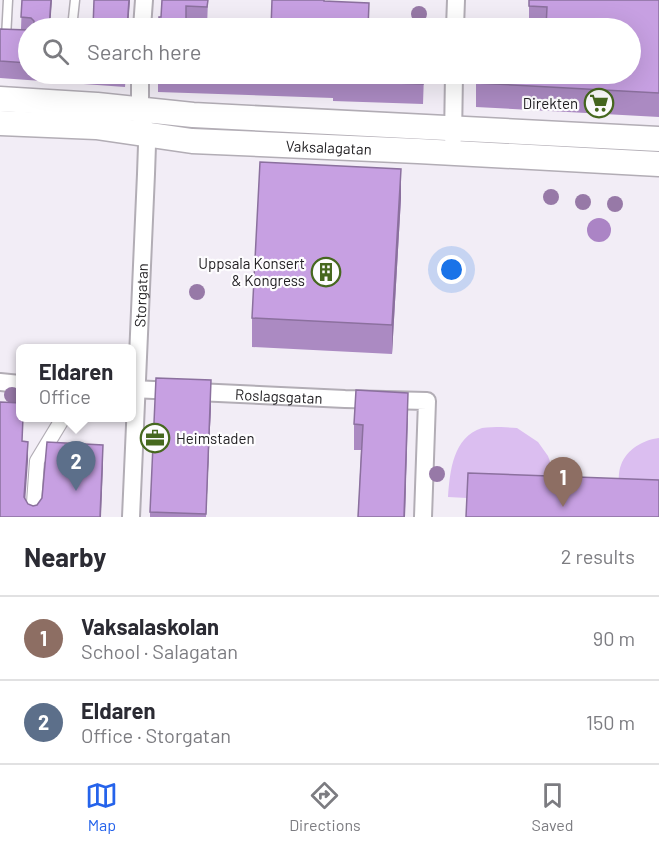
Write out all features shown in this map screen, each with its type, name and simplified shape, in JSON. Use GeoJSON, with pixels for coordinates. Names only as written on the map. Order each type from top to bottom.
{"type":"FeatureCollection","features":[{"type":"Feature","properties":{"kind":"main road","name":"Vaksalagatan"},"geometry":{"type":"LineString","coordinates":[[0,99],[97,105],[193,115],[659,139]]}},
{"type":"Feature","properties":{"kind":"main road","name":"Vaksalagatan"},"geometry":{"type":"LineString","coordinates":[[0,123],[96,128],[192,141],[659,164]]}},
{"type":"Feature","properties":{"kind":"street"},"geometry":{"type":"LineString","coordinates":[[143,18],[144,0]]}},
{"type":"Feature","properties":{"kind":"street"},"geometry":{"type":"LineString","coordinates":[[455,18],[456,0]]}},
{"type":"Feature","properties":{"kind":"street","name":"Storgatan"},"geometry":{"type":"LineString","coordinates":[[136,353],[147,145],[139,84]]}},
{"type":"Feature","properties":{"kind":"street"},"geometry":{"type":"LineString","coordinates":[[452,153],[454,84]]}},
{"type":"Feature","properties":{"kind":"street"},"geometry":{"type":"LineString","coordinates":[[0,382],[16,384]]}},
{"type":"Feature","properties":{"kind":"street","name":"Roslagsgatan"},"geometry":{"type":"LineString","coordinates":[[136,389],[427,401],[423,517]]}},
{"type":"Feature","properties":{"kind":"street"},"geometry":{"type":"LineString","coordinates":[[33,517],[37,460],[60,422]]}},
{"type":"Feature","properties":{"kind":"street","name":"Storgatan"},"geometry":{"type":"LineString","coordinates":[[130,517],[133,422]]}},
{"type":"Feature","properties":{"kind":"lane"},"geometry":{"type":"LineString","coordinates":[[8,0],[3,40],[17,40]]}},
{"type":"Feature","properties":{"kind":"lane"},"geometry":{"type":"LineString","coordinates":[[73,18],[75,0]]}},
{"type":"Feature","properties":{"kind":"shaded area"},"geometry":{"type":"Polygon","coordinates":[[[599,218],[607,222],[611,230],[607,238],[599,242],[591,238],[587,230],[591,222],[599,218]]]}},
{"type":"Feature","properties":{"kind":"shaded area"},"geometry":{"type":"Polygon","coordinates":[[[482,428],[517,428],[538,442],[548,456],[552,467],[552,487],[467,498],[448,497],[452,466],[459,447],[465,439],[472,432],[482,428]]]}},
{"type":"Feature","properties":{"kind":"shaded area"},"geometry":{"type":"Polygon","coordinates":[[[659,438],[659,491],[618,490],[620,468],[627,454],[642,443],[659,438]]]}},
{"type":"Feature","properties":{"kind":"building"},"geometry":{"type":"Polygon","coordinates":[[[22,0],[51,0],[50,18],[21,17],[22,0]]]}},
{"type":"Feature","properties":{"kind":"building"},"geometry":{"type":"Polygon","coordinates":[[[94,0],[129,0],[128,18],[93,18],[94,0]]]}},
{"type":"Feature","properties":{"kind":"building"},"geometry":{"type":"Polygon","coordinates":[[[162,0],[208,0],[207,7],[186,6],[186,18],[159,18],[161,17],[162,0]]]}},
{"type":"Feature","properties":{"kind":"building"},"geometry":{"type":"Polygon","coordinates":[[[272,0],[369,3],[368,18],[271,18],[272,0]]]}},
{"type":"Feature","properties":{"kind":"building"},"geometry":{"type":"Polygon","coordinates":[[[529,0],[659,0],[659,93],[494,84],[641,84],[641,18],[546,18],[547,7],[529,6],[529,0]]]}},
{"type":"Feature","properties":{"kind":"building"},"geometry":{"type":"Polygon","coordinates":[[[0,29],[18,30],[18,62],[0,61],[0,29]]]}},
{"type":"Feature","properties":{"kind":"building","name":"Uppsala Konsert & Kongress"},"geometry":{"type":"Polygon","coordinates":[[[260,162],[401,169],[392,325],[252,318],[260,162]]]}},
{"type":"Feature","properties":{"kind":"building"},"geometry":{"type":"Polygon","coordinates":[[[156,378],[211,380],[206,514],[150,512],[156,378]]]}},
{"type":"Feature","properties":{"kind":"building"},"geometry":{"type":"Polygon","coordinates":[[[356,390],[408,393],[404,517],[358,517],[363,425],[354,424],[356,390]]]}},
{"type":"Feature","properties":{"kind":"building"},"geometry":{"type":"Polygon","coordinates":[[[0,402],[16,403],[16,422],[23,422],[22,441],[28,442],[24,497],[28,504],[37,505],[42,498],[47,442],[103,445],[100,517],[0,517],[0,402]]]}},
{"type":"Feature","properties":{"kind":"building"},"geometry":{"type":"Polygon","coordinates":[[[468,473],[659,480],[659,517],[466,517],[468,473]]]}},
{"type":"Feature","properties":{"kind":"place","name":"Direkten"},"geometry":{"type":"Point","coordinates":[599,103]}},
{"type":"Feature","properties":{"kind":"place","name":"Uppsala Konsert & Kongress"},"geometry":{"type":"Point","coordinates":[326,272]}},
{"type":"Feature","properties":{"kind":"place","name":"Heimstaden"},"geometry":{"type":"Point","coordinates":[155,438]}},
{"type":"Feature","properties":{"kind":"place","name":"Eldaren"},"geometry":{"type":"Point","coordinates":[76,491]}},
{"type":"Feature","properties":{"kind":"place","name":"Vaksalaskolan"},"geometry":{"type":"Point","coordinates":[563,507]}}]}
